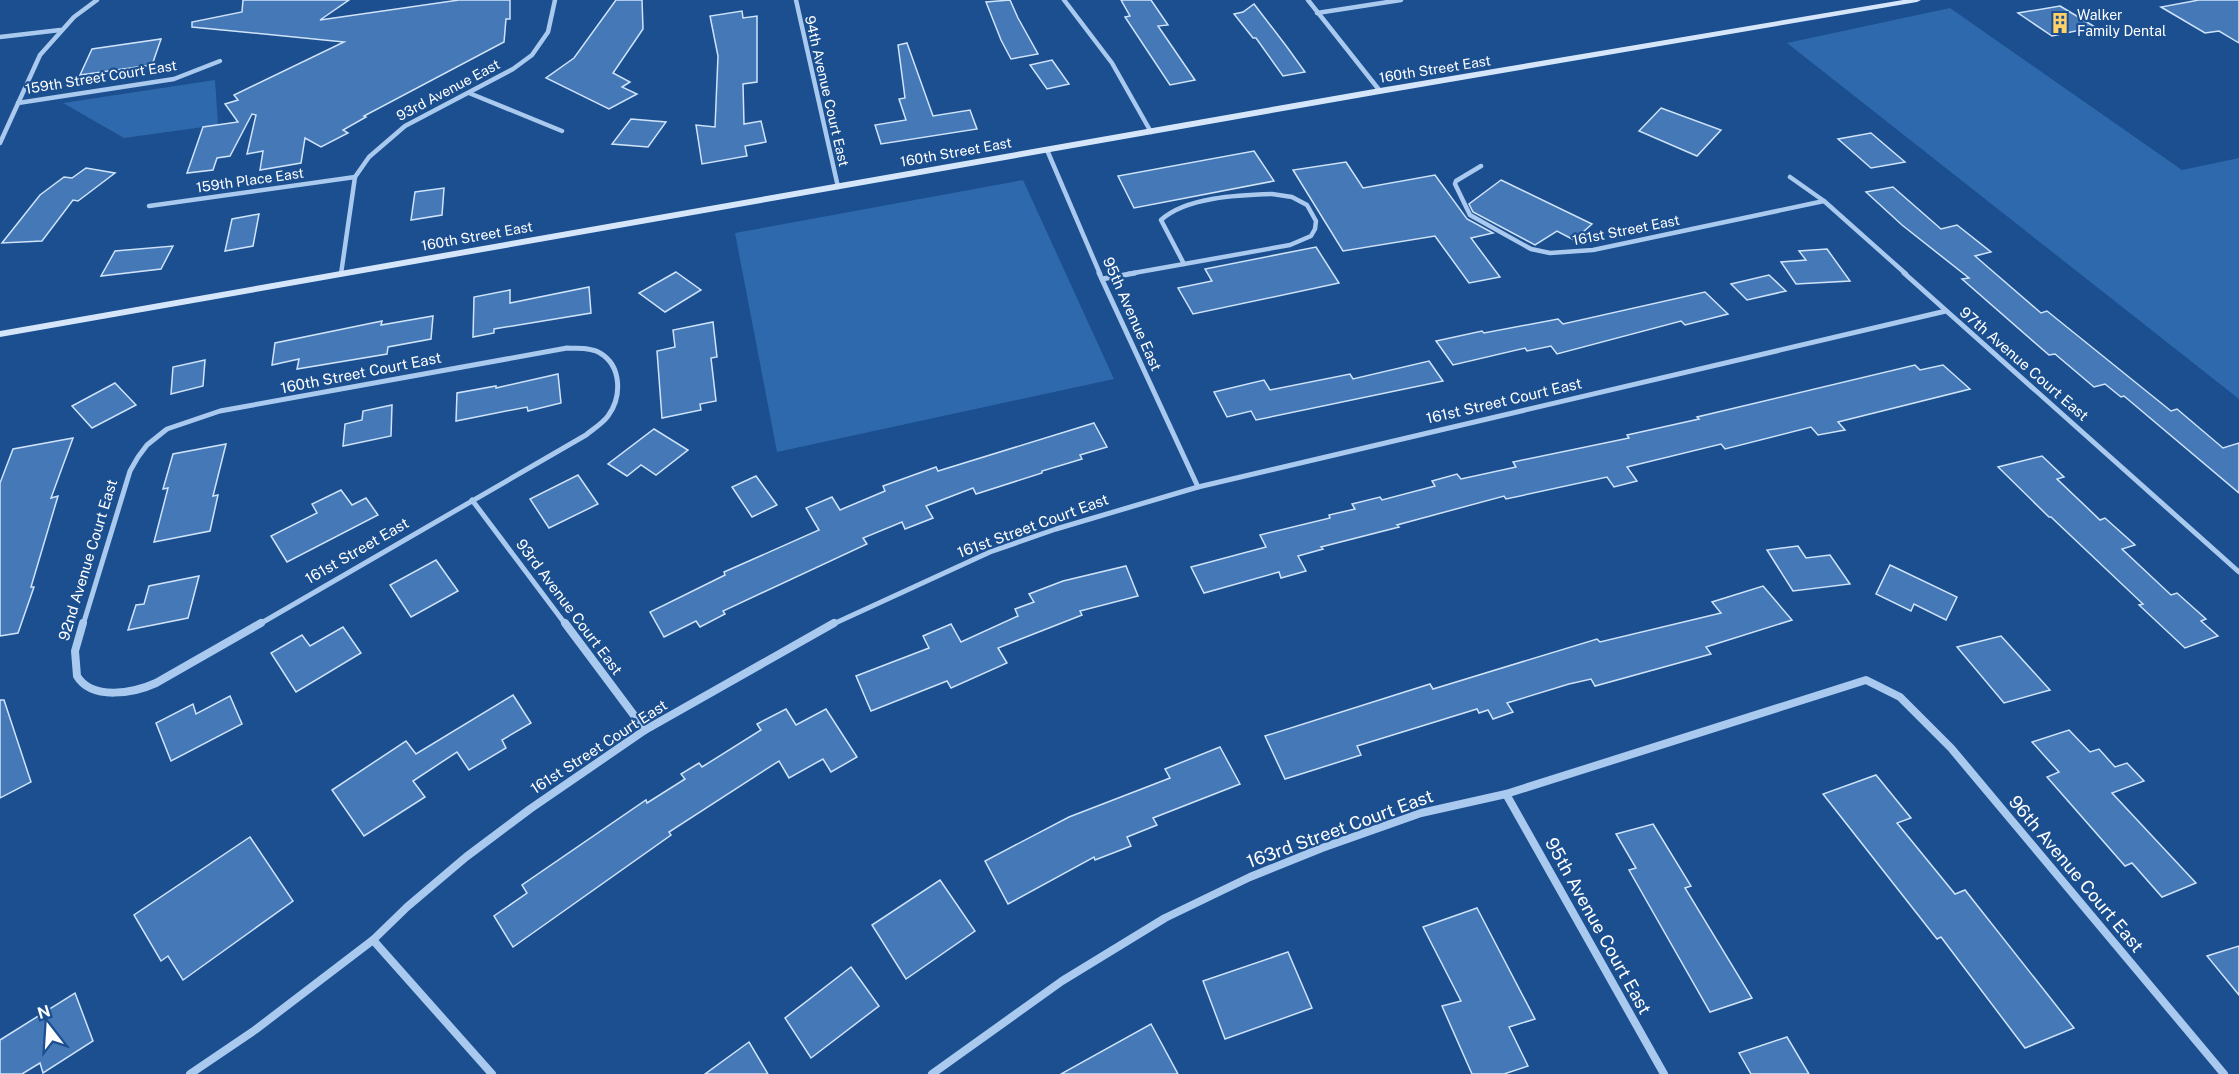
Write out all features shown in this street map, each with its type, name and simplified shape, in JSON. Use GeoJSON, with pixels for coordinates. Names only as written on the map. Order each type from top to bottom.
{"type":"FeatureCollection","features":[{"type":"Feature","properties":{"kind":"main road","name":"160th Street East"},"geometry":{"type":"LineString","coordinates":[[0,334],[1380,91],[1917,0]]}},
{"type":"Feature","properties":{"kind":"street"},"geometry":{"type":"LineString","coordinates":[[0,143],[40,55],[60,30],[97,0]]}},
{"type":"Feature","properties":{"kind":"street","name":"93rd Avenue East"},"geometry":{"type":"LineString","coordinates":[[341,274],[355,177],[372,152],[403,126],[469,93],[529,58],[551,31],[555,0]]}},
{"type":"Feature","properties":{"kind":"street","name":"94th Avenue Court East"},"geometry":{"type":"LineString","coordinates":[[796,0],[838,187]]}},
{"type":"Feature","properties":{"kind":"street"},"geometry":{"type":"LineString","coordinates":[[1064,0],[1112,63],[1151,132]]}},
{"type":"Feature","properties":{"kind":"street"},"geometry":{"type":"LineString","coordinates":[[1308,0],[1380,91]]}},
{"type":"Feature","properties":{"kind":"street"},"geometry":{"type":"LineString","coordinates":[[1317,13],[1401,0]]}},
{"type":"Feature","properties":{"kind":"street"},"geometry":{"type":"LineString","coordinates":[[0,37],[60,30]]}},
{"type":"Feature","properties":{"kind":"street","name":"159th Street Court East"},"geometry":{"type":"LineString","coordinates":[[18,103],[174,79],[220,61]]}},
{"type":"Feature","properties":{"kind":"street"},"geometry":{"type":"LineString","coordinates":[[469,93],[562,132]]}},
{"type":"Feature","properties":{"kind":"street","name":"95th Avenue East"},"geometry":{"type":"LineString","coordinates":[[1047,150],[1102,279],[1198,487]]}},
{"type":"Feature","properties":{"kind":"street","name":"161st Street East"},"geometry":{"type":"LineString","coordinates":[[1481,166],[1456,181],[1455,184],[1470,215],[1531,249],[1551,253],[1593,250],[1824,201]]}},
{"type":"Feature","properties":{"kind":"street","name":"159th Place East"},"geometry":{"type":"LineString","coordinates":[[149,206],[355,177]]}},
{"type":"Feature","properties":{"kind":"street","name":"97th Avenue Court East"},"geometry":{"type":"LineString","coordinates":[[1790,177],[1824,201],[2239,572]]}},
{"type":"Feature","properties":{"kind":"street"},"geometry":{"type":"LineString","coordinates":[[1102,279],[1184,264],[1308,238],[1314,233],[1317,224],[1314,214],[1309,206],[1269,193],[1171,211],[1161,220],[1184,264]]}},
{"type":"Feature","properties":{"kind":"street","name":"161st Street Court East"},"geometry":{"type":"LineString","coordinates":[[190,1074],[255,1030],[373,940],[407,906],[466,857],[530,809],[645,730],[812,634],[990,552],[1198,487],[1946,311]]}},
{"type":"Feature","properties":{"kind":"street","name":"160th Street Court East"},"geometry":{"type":"LineString","coordinates":[[162,430],[174,424],[220,411],[567,348],[592,350],[601,353],[610,362],[617,373],[619,385],[613,409]]}},
{"type":"Feature","properties":{"kind":"street","name":"161st Street East"},"geometry":{"type":"LineString","coordinates":[[104,691],[121,693],[146,687],[189,665],[586,435],[607,418],[613,409]]}},
{"type":"Feature","properties":{"kind":"street","name":"92nd Avenue Court East"},"geometry":{"type":"LineString","coordinates":[[104,691],[82,684],[73,671],[75,651],[130,471],[139,453],[162,430]]}},
{"type":"Feature","properties":{"kind":"street","name":"93rd Avenue Court East"},"geometry":{"type":"LineString","coordinates":[[472,500],[645,730]]}},
{"type":"Feature","properties":{"kind":"street","name":"163rd Street Court East"},"geometry":{"type":"LineString","coordinates":[[932,1074],[1062,981],[1165,918],[1250,877],[1322,848],[1421,813],[1506,794],[1866,680],[1900,697]]}},
{"type":"Feature","properties":{"kind":"street","name":"96th Avenue Court East"},"geometry":{"type":"LineString","coordinates":[[1900,697],[1951,748],[2224,1074]]}},
{"type":"Feature","properties":{"kind":"street","name":"95th Avenue Court East"},"geometry":{"type":"LineString","coordinates":[[1506,794],[1664,1074]]}},
{"type":"Feature","properties":{"kind":"street"},"geometry":{"type":"LineString","coordinates":[[373,940],[492,1074]]}},
{"type":"Feature","properties":{"kind":"shaded area"},"geometry":{"type":"Polygon","coordinates":[[[1950,8],[2182,170],[2239,158],[2239,399],[1787,43],[1950,8]]]}},
{"type":"Feature","properties":{"kind":"shaded area"},"geometry":{"type":"Polygon","coordinates":[[[215,80],[218,125],[124,138],[63,103],[215,80]]]}},
{"type":"Feature","properties":{"kind":"shaded area"},"geometry":{"type":"Polygon","coordinates":[[[1023,180],[1114,379],[777,452],[735,233],[1023,180]]]}},
{"type":"Feature","properties":{"kind":"building"},"geometry":{"type":"Polygon","coordinates":[[[243,0],[349,0],[320,20],[459,0],[510,0],[510,19],[506,19],[504,42],[364,116],[366,117],[343,130],[348,133],[321,147],[305,138],[301,163],[260,170],[263,151],[247,154],[256,115],[252,114],[230,156],[217,158],[213,170],[187,173],[203,127],[238,122],[225,104],[238,100],[234,95],[344,42],[192,27],[192,22],[242,12],[243,0]]]}},
{"type":"Feature","properties":{"kind":"building"},"geometry":{"type":"Polygon","coordinates":[[[616,0],[642,0],[643,29],[613,73],[630,82],[622,87],[637,94],[609,109],[546,78],[574,58],[616,0]]]}},
{"type":"Feature","properties":{"kind":"building"},"geometry":{"type":"Polygon","coordinates":[[[1010,0],[1038,54],[1011,59],[1001,40],[986,2],[1010,0]]]}},
{"type":"Feature","properties":{"kind":"building"},"geometry":{"type":"Polygon","coordinates":[[[1121,0],[1151,0],[1168,25],[1158,26],[1195,80],[1170,85],[1125,17],[1130,16],[1121,0]]]}},
{"type":"Feature","properties":{"kind":"building"},"geometry":{"type":"Polygon","coordinates":[[[2199,0],[2239,0],[2239,43],[2219,31],[2205,33],[2161,7],[2199,0]]]}},
{"type":"Feature","properties":{"kind":"building"},"geometry":{"type":"Polygon","coordinates":[[[1254,4],[1305,72],[1283,76],[1256,38],[1253,38],[1234,14],[1243,12],[1254,4]]]}},
{"type":"Feature","properties":{"kind":"building","name":"Walker Family Dental"},"geometry":{"type":"Polygon","coordinates":[[[2060,6],[2095,27],[2052,36],[2018,13],[2060,6]]]}},
{"type":"Feature","properties":{"kind":"building"},"geometry":{"type":"Polygon","coordinates":[[[742,11],[743,18],[757,16],[757,82],[743,84],[744,124],[761,121],[766,142],[745,146],[747,156],[702,164],[696,125],[715,127],[718,56],[710,16],[742,11]]]}},
{"type":"Feature","properties":{"kind":"building"},"geometry":{"type":"Polygon","coordinates":[[[161,39],[152,65],[80,75],[92,49],[161,39]]]}},
{"type":"Feature","properties":{"kind":"building"},"geometry":{"type":"Polygon","coordinates":[[[907,43],[933,116],[970,110],[977,129],[881,144],[875,125],[906,120],[899,99],[905,98],[898,45],[907,43]]]}},
{"type":"Feature","properties":{"kind":"building"},"geometry":{"type":"Polygon","coordinates":[[[1052,60],[1069,84],[1047,89],[1030,65],[1052,60]]]}},
{"type":"Feature","properties":{"kind":"building"},"geometry":{"type":"Polygon","coordinates":[[[1661,108],[1721,130],[1697,156],[1639,131],[1661,108]]]}},
{"type":"Feature","properties":{"kind":"building"},"geometry":{"type":"Polygon","coordinates":[[[631,119],[666,122],[648,147],[612,144],[631,119]]]}},
{"type":"Feature","properties":{"kind":"building"},"geometry":{"type":"Polygon","coordinates":[[[1871,133],[1905,162],[1871,168],[1838,139],[1871,133]]]}},
{"type":"Feature","properties":{"kind":"building"},"geometry":{"type":"Polygon","coordinates":[[[1254,151],[1274,181],[1134,208],[1118,176],[1254,151]]]}},
{"type":"Feature","properties":{"kind":"building"},"geometry":{"type":"Polygon","coordinates":[[[1346,162],[1363,188],[1435,175],[1467,219],[1493,233],[1471,238],[1500,277],[1469,283],[1435,236],[1343,251],[1293,170],[1346,162]]]}},
{"type":"Feature","properties":{"kind":"building"},"geometry":{"type":"Polygon","coordinates":[[[86,168],[115,173],[78,201],[73,200],[42,241],[2,243],[40,195],[64,177],[72,178],[86,168]]]}},
{"type":"Feature","properties":{"kind":"building"},"geometry":{"type":"Polygon","coordinates":[[[1501,180],[1592,224],[1574,240],[1557,231],[1535,245],[1473,212],[1469,204],[1501,180]]]}},
{"type":"Feature","properties":{"kind":"building"},"geometry":{"type":"Polygon","coordinates":[[[1893,187],[1941,229],[1957,225],[1991,252],[1975,256],[2041,313],[2047,311],[2171,411],[2177,409],[2223,448],[2239,443],[2239,493],[2124,396],[2121,397],[2105,384],[2094,387],[2055,354],[2049,355],[1962,279],[1969,278],[1902,225],[1866,192],[1893,187]]]}},
{"type":"Feature","properties":{"kind":"building"},"geometry":{"type":"Polygon","coordinates":[[[444,188],[442,215],[411,220],[415,192],[444,188]]]}},
{"type":"Feature","properties":{"kind":"building"},"geometry":{"type":"Polygon","coordinates":[[[259,214],[253,246],[225,251],[232,219],[259,214]]]}},
{"type":"Feature","properties":{"kind":"building"},"geometry":{"type":"Polygon","coordinates":[[[173,246],[161,269],[101,276],[115,251],[173,246]]]}},
{"type":"Feature","properties":{"kind":"building"},"geometry":{"type":"Polygon","coordinates":[[[1316,247],[1339,283],[1193,314],[1178,288],[1212,281],[1205,269],[1316,247]]]}},
{"type":"Feature","properties":{"kind":"building"},"geometry":{"type":"Polygon","coordinates":[[[1827,249],[1850,281],[1796,284],[1781,262],[1806,260],[1799,251],[1827,249]]]}},
{"type":"Feature","properties":{"kind":"building"},"geometry":{"type":"Polygon","coordinates":[[[676,272],[701,290],[665,312],[639,293],[676,272]]]}},
{"type":"Feature","properties":{"kind":"building"},"geometry":{"type":"Polygon","coordinates":[[[1769,275],[1786,291],[1747,300],[1731,284],[1769,275]]]}},
{"type":"Feature","properties":{"kind":"building"},"geometry":{"type":"Polygon","coordinates":[[[589,287],[591,313],[494,329],[494,333],[473,337],[474,297],[510,290],[510,303],[589,287]]]}},
{"type":"Feature","properties":{"kind":"building"},"geometry":{"type":"Polygon","coordinates":[[[1705,292],[1728,314],[1685,325],[1681,321],[1557,354],[1551,346],[1527,351],[1525,348],[1453,365],[1436,341],[1558,319],[1563,324],[1705,292]]]}},
{"type":"Feature","properties":{"kind":"building"},"geometry":{"type":"Polygon","coordinates":[[[433,316],[431,339],[388,347],[387,354],[297,369],[299,359],[272,365],[275,343],[382,321],[381,325],[433,316]]]}},
{"type":"Feature","properties":{"kind":"building"},"geometry":{"type":"Polygon","coordinates":[[[713,322],[717,357],[711,358],[716,401],[700,404],[701,410],[662,418],[657,351],[675,347],[673,330],[713,322]]]}},
{"type":"Feature","properties":{"kind":"building"},"geometry":{"type":"Polygon","coordinates":[[[205,360],[203,386],[171,394],[173,367],[205,360]]]}},
{"type":"Feature","properties":{"kind":"building"},"geometry":{"type":"Polygon","coordinates":[[[1429,361],[1443,381],[1256,420],[1251,411],[1227,417],[1214,392],[1264,380],[1270,390],[1350,374],[1353,379],[1429,361]]]}},
{"type":"Feature","properties":{"kind":"building"},"geometry":{"type":"Polygon","coordinates":[[[1915,365],[1920,370],[1943,365],[1970,389],[1838,422],[1845,430],[1818,435],[1811,427],[1725,449],[1721,444],[1627,467],[1637,481],[1614,487],[1607,477],[1506,499],[1504,496],[1397,525],[1399,527],[1321,547],[1323,549],[1298,556],[1306,571],[1281,578],[1279,572],[1204,593],[1191,567],[1266,547],[1260,535],[1330,518],[1329,515],[1355,509],[1352,504],[1380,497],[1382,500],[1435,486],[1432,481],[1457,474],[1461,479],[1516,467],[1513,462],[1629,438],[1627,435],[1915,365]]]}},
{"type":"Feature","properties":{"kind":"building"},"geometry":{"type":"Polygon","coordinates":[[[558,374],[561,403],[528,411],[527,407],[456,421],[457,393],[496,386],[496,388],[558,374]]]}},
{"type":"Feature","properties":{"kind":"building"},"geometry":{"type":"Polygon","coordinates":[[[115,383],[136,405],[92,428],[72,406],[115,383]]]}},
{"type":"Feature","properties":{"kind":"building"},"geometry":{"type":"Polygon","coordinates":[[[392,405],[391,436],[343,446],[345,424],[362,420],[363,411],[392,405]]]}},
{"type":"Feature","properties":{"kind":"building"},"geometry":{"type":"Polygon","coordinates":[[[1094,423],[1107,447],[1080,455],[1082,459],[1042,471],[1042,473],[976,494],[973,488],[926,506],[933,518],[905,529],[902,522],[863,538],[867,544],[723,611],[725,614],[700,627],[696,621],[664,637],[650,612],[725,575],[724,572],[819,530],[806,508],[832,497],[840,510],[885,491],[883,486],[936,467],[938,471],[1094,423]]]}},
{"type":"Feature","properties":{"kind":"building"},"geometry":{"type":"Polygon","coordinates":[[[654,429],[688,450],[656,475],[641,465],[627,476],[608,464],[654,429]]]}},
{"type":"Feature","properties":{"kind":"building"},"geometry":{"type":"Polygon","coordinates":[[[73,438],[51,498],[58,496],[31,587],[34,587],[18,633],[0,636],[0,483],[13,449],[73,438]]]}},
{"type":"Feature","properties":{"kind":"building"},"geometry":{"type":"Polygon","coordinates":[[[226,444],[213,496],[218,495],[210,531],[154,542],[168,488],[163,489],[173,454],[226,444]]]}},
{"type":"Feature","properties":{"kind":"building"},"geometry":{"type":"Polygon","coordinates":[[[2042,456],[2064,477],[2057,479],[2100,520],[2105,518],[2135,545],[2122,549],[2171,595],[2177,593],[2206,619],[2201,621],[2218,636],[2185,648],[2139,605],[2143,604],[1998,467],[2042,456]]]}},
{"type":"Feature","properties":{"kind":"building"},"geometry":{"type":"Polygon","coordinates":[[[578,475],[598,504],[549,528],[530,499],[578,475]]]}},
{"type":"Feature","properties":{"kind":"building"},"geometry":{"type":"Polygon","coordinates":[[[756,476],[777,505],[752,517],[732,487],[756,476]]]}},
{"type":"Feature","properties":{"kind":"building"},"geometry":{"type":"Polygon","coordinates":[[[341,490],[352,505],[366,498],[378,515],[287,562],[271,536],[317,513],[312,504],[341,490]]]}},
{"type":"Feature","properties":{"kind":"building"},"geometry":{"type":"Polygon","coordinates":[[[1798,546],[1806,558],[1830,555],[1850,584],[1793,591],[1767,550],[1798,546]]]}},
{"type":"Feature","properties":{"kind":"building"},"geometry":{"type":"Polygon","coordinates":[[[436,560],[458,591],[411,617],[390,585],[436,560]]]}},
{"type":"Feature","properties":{"kind":"building"},"geometry":{"type":"Polygon","coordinates":[[[1890,565],[1957,597],[1946,620],[1914,604],[1911,611],[1876,594],[1890,565]]]}},
{"type":"Feature","properties":{"kind":"building"},"geometry":{"type":"Polygon","coordinates":[[[1126,566],[1138,596],[1080,611],[1082,615],[998,648],[1007,663],[951,688],[947,681],[871,711],[856,676],[929,648],[923,636],[951,624],[961,642],[1018,616],[1015,609],[1034,602],[1029,594],[1063,581],[1126,566]]]}},
{"type":"Feature","properties":{"kind":"building"},"geometry":{"type":"Polygon","coordinates":[[[199,576],[188,618],[128,630],[136,605],[144,604],[149,586],[199,576]]]}},
{"type":"Feature","properties":{"kind":"building"},"geometry":{"type":"Polygon","coordinates":[[[1763,586],[1792,620],[1706,647],[1711,654],[1595,686],[1591,679],[1569,684],[1507,703],[1513,712],[1493,719],[1488,710],[1479,713],[1477,709],[1357,746],[1361,755],[1285,779],[1265,736],[1430,684],[1433,689],[1597,639],[1600,642],[1721,613],[1712,602],[1763,586]]]}},
{"type":"Feature","properties":{"kind":"building"},"geometry":{"type":"Polygon","coordinates":[[[343,627],[361,653],[296,692],[271,653],[302,635],[310,646],[343,627]]]}},
{"type":"Feature","properties":{"kind":"building"},"geometry":{"type":"Polygon","coordinates":[[[2001,636],[2050,690],[2004,703],[1957,647],[2001,636]]]}},
{"type":"Feature","properties":{"kind":"building"},"geometry":{"type":"Polygon","coordinates":[[[513,695],[531,723],[502,740],[506,748],[469,770],[457,752],[413,781],[425,797],[364,836],[332,790],[406,741],[416,754],[513,695]]]}},
{"type":"Feature","properties":{"kind":"building"},"geometry":{"type":"Polygon","coordinates":[[[230,696],[242,724],[171,761],[156,723],[193,704],[196,714],[230,696]]]}},
{"type":"Feature","properties":{"kind":"building"},"geometry":{"type":"Polygon","coordinates":[[[0,700],[4,700],[31,782],[0,798],[0,700]]]}},
{"type":"Feature","properties":{"kind":"building"},"geometry":{"type":"Polygon","coordinates":[[[786,709],[796,725],[826,709],[857,757],[831,772],[823,759],[789,778],[779,761],[669,832],[671,835],[513,947],[494,916],[527,893],[522,885],[646,800],[647,803],[685,779],[681,774],[699,763],[702,767],[761,730],[757,724],[786,709]]]}},
{"type":"Feature","properties":{"kind":"building"},"geometry":{"type":"Polygon","coordinates":[[[2069,730],[2090,752],[2099,749],[2115,767],[2127,763],[2144,781],[2112,793],[2196,883],[2162,897],[2132,863],[2125,866],[2047,777],[2059,772],[2032,742],[2069,730]]]}},
{"type":"Feature","properties":{"kind":"building"},"geometry":{"type":"Polygon","coordinates":[[[1220,747],[1240,784],[1153,818],[1157,825],[1127,837],[1131,846],[1095,860],[1094,857],[1008,904],[985,861],[1069,817],[1170,778],[1165,769],[1220,747]]]}},
{"type":"Feature","properties":{"kind":"building"},"geometry":{"type":"Polygon","coordinates":[[[1876,775],[1911,818],[1897,823],[1955,894],[1965,890],[2074,1028],[2025,1048],[1941,937],[1937,939],[1823,794],[1876,775]]]}},
{"type":"Feature","properties":{"kind":"building"},"geometry":{"type":"Polygon","coordinates":[[[1653,824],[1691,886],[1685,888],[1752,998],[1710,1012],[1629,870],[1636,868],[1616,834],[1653,824]]]}},
{"type":"Feature","properties":{"kind":"building"},"geometry":{"type":"Polygon","coordinates":[[[250,837],[293,901],[183,980],[168,956],[161,961],[134,915],[250,837]]]}},
{"type":"Feature","properties":{"kind":"building"},"geometry":{"type":"Polygon","coordinates":[[[940,880],[975,931],[906,979],[872,925],[940,880]]]}},
{"type":"Feature","properties":{"kind":"building"},"geometry":{"type":"Polygon","coordinates":[[[1477,908],[1535,1019],[1509,1027],[1528,1066],[1504,1074],[1472,1074],[1442,1006],[1461,1001],[1423,927],[1477,908]]]}},
{"type":"Feature","properties":{"kind":"building"},"geometry":{"type":"Polygon","coordinates":[[[2239,946],[2239,995],[2207,956],[2239,946]]]}},
{"type":"Feature","properties":{"kind":"building"},"geometry":{"type":"Polygon","coordinates":[[[1288,952],[1312,1008],[1225,1039],[1203,981],[1288,952]]]}},
{"type":"Feature","properties":{"kind":"building"},"geometry":{"type":"Polygon","coordinates":[[[851,967],[879,1006],[811,1058],[785,1018],[851,967]]]}},
{"type":"Feature","properties":{"kind":"building"},"geometry":{"type":"Polygon","coordinates":[[[75,993],[93,1041],[43,1073],[40,1063],[22,1074],[0,1074],[0,1040],[75,993]]]}},
{"type":"Feature","properties":{"kind":"building"},"geometry":{"type":"Polygon","coordinates":[[[1151,1024],[1178,1074],[1061,1074],[1151,1024]]]}},
{"type":"Feature","properties":{"kind":"building"},"geometry":{"type":"Polygon","coordinates":[[[1787,1037],[1809,1074],[1751,1074],[1739,1053],[1787,1037]]]}},
{"type":"Feature","properties":{"kind":"building"},"geometry":{"type":"Polygon","coordinates":[[[749,1042],[768,1074],[705,1074],[749,1042]]]}},
{"type":"Feature","properties":{"kind":"place","name":"Walker Family Dental"},"geometry":{"type":"Point","coordinates":[2060,23]}}]}
